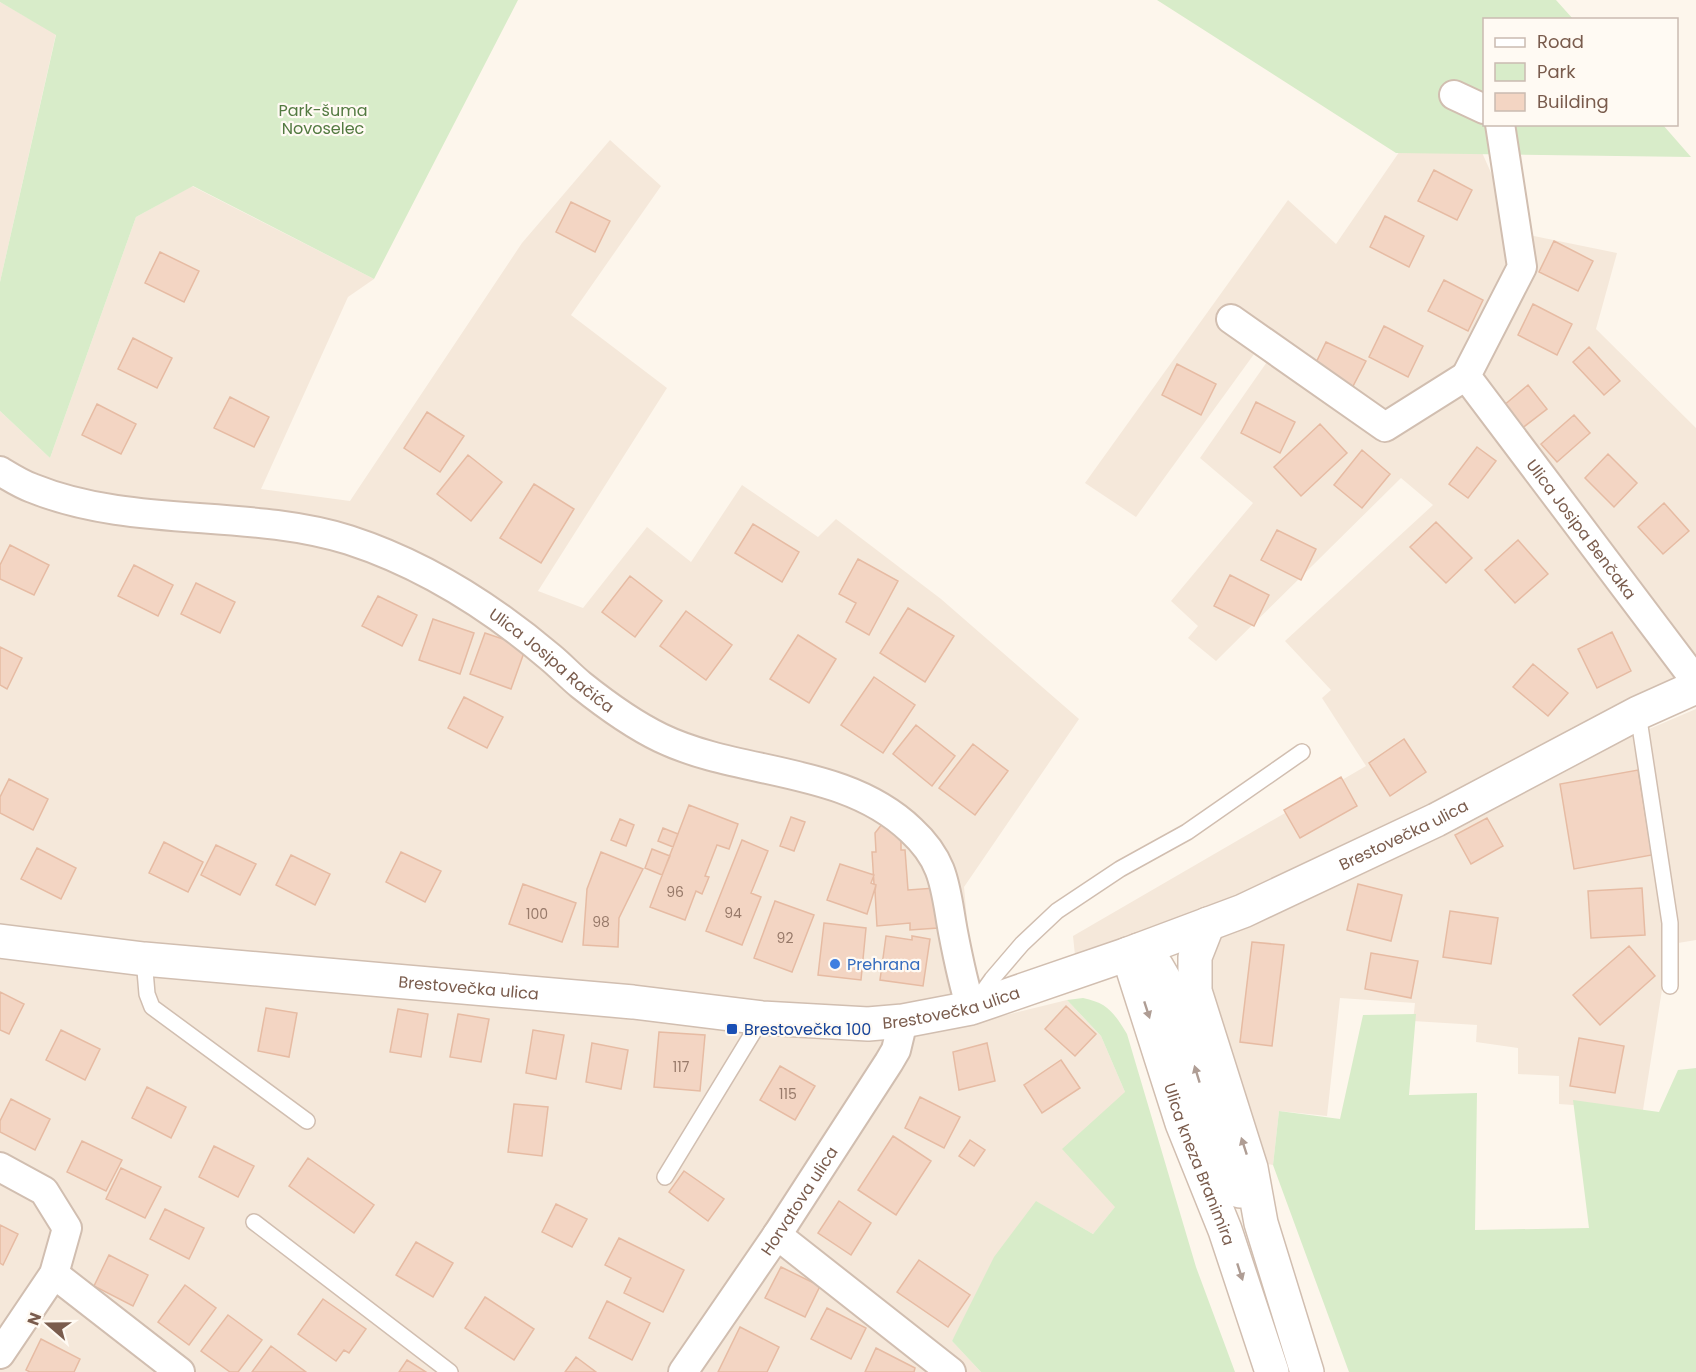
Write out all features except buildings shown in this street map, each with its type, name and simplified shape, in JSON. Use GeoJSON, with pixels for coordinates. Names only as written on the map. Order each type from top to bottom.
{"type":"FeatureCollection","features":[{"type":"Feature","properties":{"kind":"street"},"geometry":{"type":"LineString","coordinates":[[1454,94],[1483,108]]}},
{"type":"Feature","properties":{"kind":"street"},"geometry":{"type":"LineString","coordinates":[[1231,319],[1385,427],[1467,376],[1522,267],[1500,126]]}},
{"type":"Feature","properties":{"kind":"street","name":"Ulica Josipa Benčaka"},"geometry":{"type":"LineString","coordinates":[[1467,376],[1696,681]]}},
{"type":"Feature","properties":{"kind":"street","name":"Ulica Josipa Račića"},"geometry":{"type":"LineString","coordinates":[[0,471],[30,488],[81,504],[140,514],[298,528],[350,540],[401,560],[459,590],[542,650],[589,691],[637,725],[698,752],[817,781],[878,806],[912,830],[938,865],[945,884],[963,981],[972,1008]]}},
{"type":"Feature","properties":{"kind":"street","name":"Brestovečka ulica"},"geometry":{"type":"LineString","coordinates":[[0,941],[144,959],[633,1002],[762,1018],[868,1024],[903,1021],[972,1008],[1134,952],[1243,911],[1437,820],[1638,713],[1696,687]]}},
{"type":"Feature","properties":{"kind":"street","name":"Ulica kneza Branimira"},"geometry":{"type":"LineString","coordinates":[[1208,924],[1195,957],[1195,991],[1251,1168],[1261,1223],[1307,1372]]}},
{"type":"Feature","properties":{"kind":"street","name":"Ulica kneza Branimira"},"geometry":{"type":"LineString","coordinates":[[1134,952],[1157,967],[1168,987],[1220,1148],[1233,1178],[1261,1223]]}},
{"type":"Feature","properties":{"kind":"street","name":"Ulica kneza Branimira"},"geometry":{"type":"LineString","coordinates":[[1134,952],[1182,1123],[1225,1230],[1272,1372]]}},
{"type":"Feature","properties":{"kind":"street","name":"Horvatova ulica"},"geometry":{"type":"LineString","coordinates":[[683,1372],[777,1235],[889,1062],[896,1050],[903,1021]]}},
{"type":"Feature","properties":{"kind":"street"},"geometry":{"type":"LineString","coordinates":[[0,1167],[44,1191],[67,1228],[54,1274],[0,1354]]}},
{"type":"Feature","properties":{"kind":"street"},"geometry":{"type":"LineString","coordinates":[[777,1235],[951,1372]]}},
{"type":"Feature","properties":{"kind":"street"},"geometry":{"type":"LineString","coordinates":[[54,1274],[180,1372]]}},
{"type":"Feature","properties":{"kind":"lane"},"geometry":{"type":"LineString","coordinates":[[1638,713],[1670,923],[1670,986]]}},
{"type":"Feature","properties":{"kind":"lane"},"geometry":{"type":"LineString","coordinates":[[972,1008],[992,979],[1022,944],[1057,911],[1120,869],[1187,832],[1302,752]]}},
{"type":"Feature","properties":{"kind":"lane"},"geometry":{"type":"LineString","coordinates":[[144,959],[147,994],[152,1007],[307,1121]]}},
{"type":"Feature","properties":{"kind":"lane"},"geometry":{"type":"LineString","coordinates":[[665,1177],[762,1018]]}},
{"type":"Feature","properties":{"kind":"lane"},"geometry":{"type":"LineString","coordinates":[[254,1222],[450,1372]]}},
{"type":"Feature","properties":{"kind":"shaded area"},"geometry":{"type":"Polygon","coordinates":[[[0,2],[56,34],[0,282],[0,2]]]}},
{"type":"Feature","properties":{"kind":"shaded area"},"geometry":{"type":"Polygon","coordinates":[[[1426,113],[1480,148],[1496,184],[1504,230],[1617,253],[1596,329],[1696,428],[1696,682],[1215,910],[1075,955],[1073,936],[1366,766],[1322,698],[1331,690],[1285,641],[1433,505],[1401,478],[1216,661],[1188,638],[1198,626],[1171,601],[1253,503],[1200,458],[1269,359],[1257,350],[1136,517],[1085,483],[1288,200],[1336,244],[1426,113]]]}},
{"type":"Feature","properties":{"kind":"shaded area"},"geometry":{"type":"Polygon","coordinates":[[[610,140],[661,186],[571,315],[667,388],[538,591],[583,608],[647,527],[691,562],[742,485],[818,537],[836,519],[941,599],[1079,719],[964,887],[969,941],[986,1020],[1067,1000],[1101,1036],[1125,1092],[1116,1206],[1093,1234],[1037,1202],[952,1341],[981,1372],[0,1372],[0,411],[50,458],[136,217],[192,186],[374,279],[348,297],[261,489],[350,501],[522,243],[610,140]]]}},
{"type":"Feature","properties":{"kind":"shaded area"},"geometry":{"type":"Polygon","coordinates":[[[1696,709],[1696,940],[1666,945],[1664,977],[1643,1110],[1559,1104],[1559,1076],[1518,1074],[1518,1048],[1476,1042],[1477,1025],[1413,1021],[1415,1003],[1340,998],[1327,1116],[1279,1111],[1273,1165],[1255,1162],[1204,971],[1219,938],[1242,924],[1607,747],[1696,709]]]}},
{"type":"Feature","properties":{"kind":"green space","name":"Park-šuma Novoselec"},"geometry":{"type":"Polygon","coordinates":[[[0,0],[518,0],[374,279],[193,186],[136,217],[50,458],[0,411],[0,282],[56,35],[0,0]]]}},
{"type":"Feature","properties":{"kind":"green space"},"geometry":{"type":"Polygon","coordinates":[[[1157,0],[1556,0],[1572,18],[1483,18],[1483,126],[1664,126],[1691,157],[1396,153],[1157,0]]]}},
{"type":"Feature","properties":{"kind":"green space"},"geometry":{"type":"Polygon","coordinates":[[[1083,998],[1099,1003],[1110,1010],[1127,1034],[1196,1267],[1235,1372],[981,1372],[952,1341],[994,1257],[1036,1201],[1093,1234],[1115,1207],[1062,1149],[1125,1092],[1101,1036],[1067,1000],[1083,998]]]}},
{"type":"Feature","properties":{"kind":"green space"},"geometry":{"type":"Polygon","coordinates":[[[1416,1014],[1409,1095],[1477,1093],[1475,1230],[1589,1228],[1573,1100],[1659,1112],[1678,1070],[1696,1068],[1696,1372],[1349,1372],[1273,1165],[1279,1111],[1340,1119],[1363,1015],[1416,1014]]]}},
{"type":"Feature","properties":{"kind":"place","name":"Prehrana"},"geometry":{"type":"Point","coordinates":[835,964]}},
{"type":"Feature","properties":{"kind":"place","name":"Brestovečka 100"},"geometry":{"type":"Point","coordinates":[732,1029]}}]}
